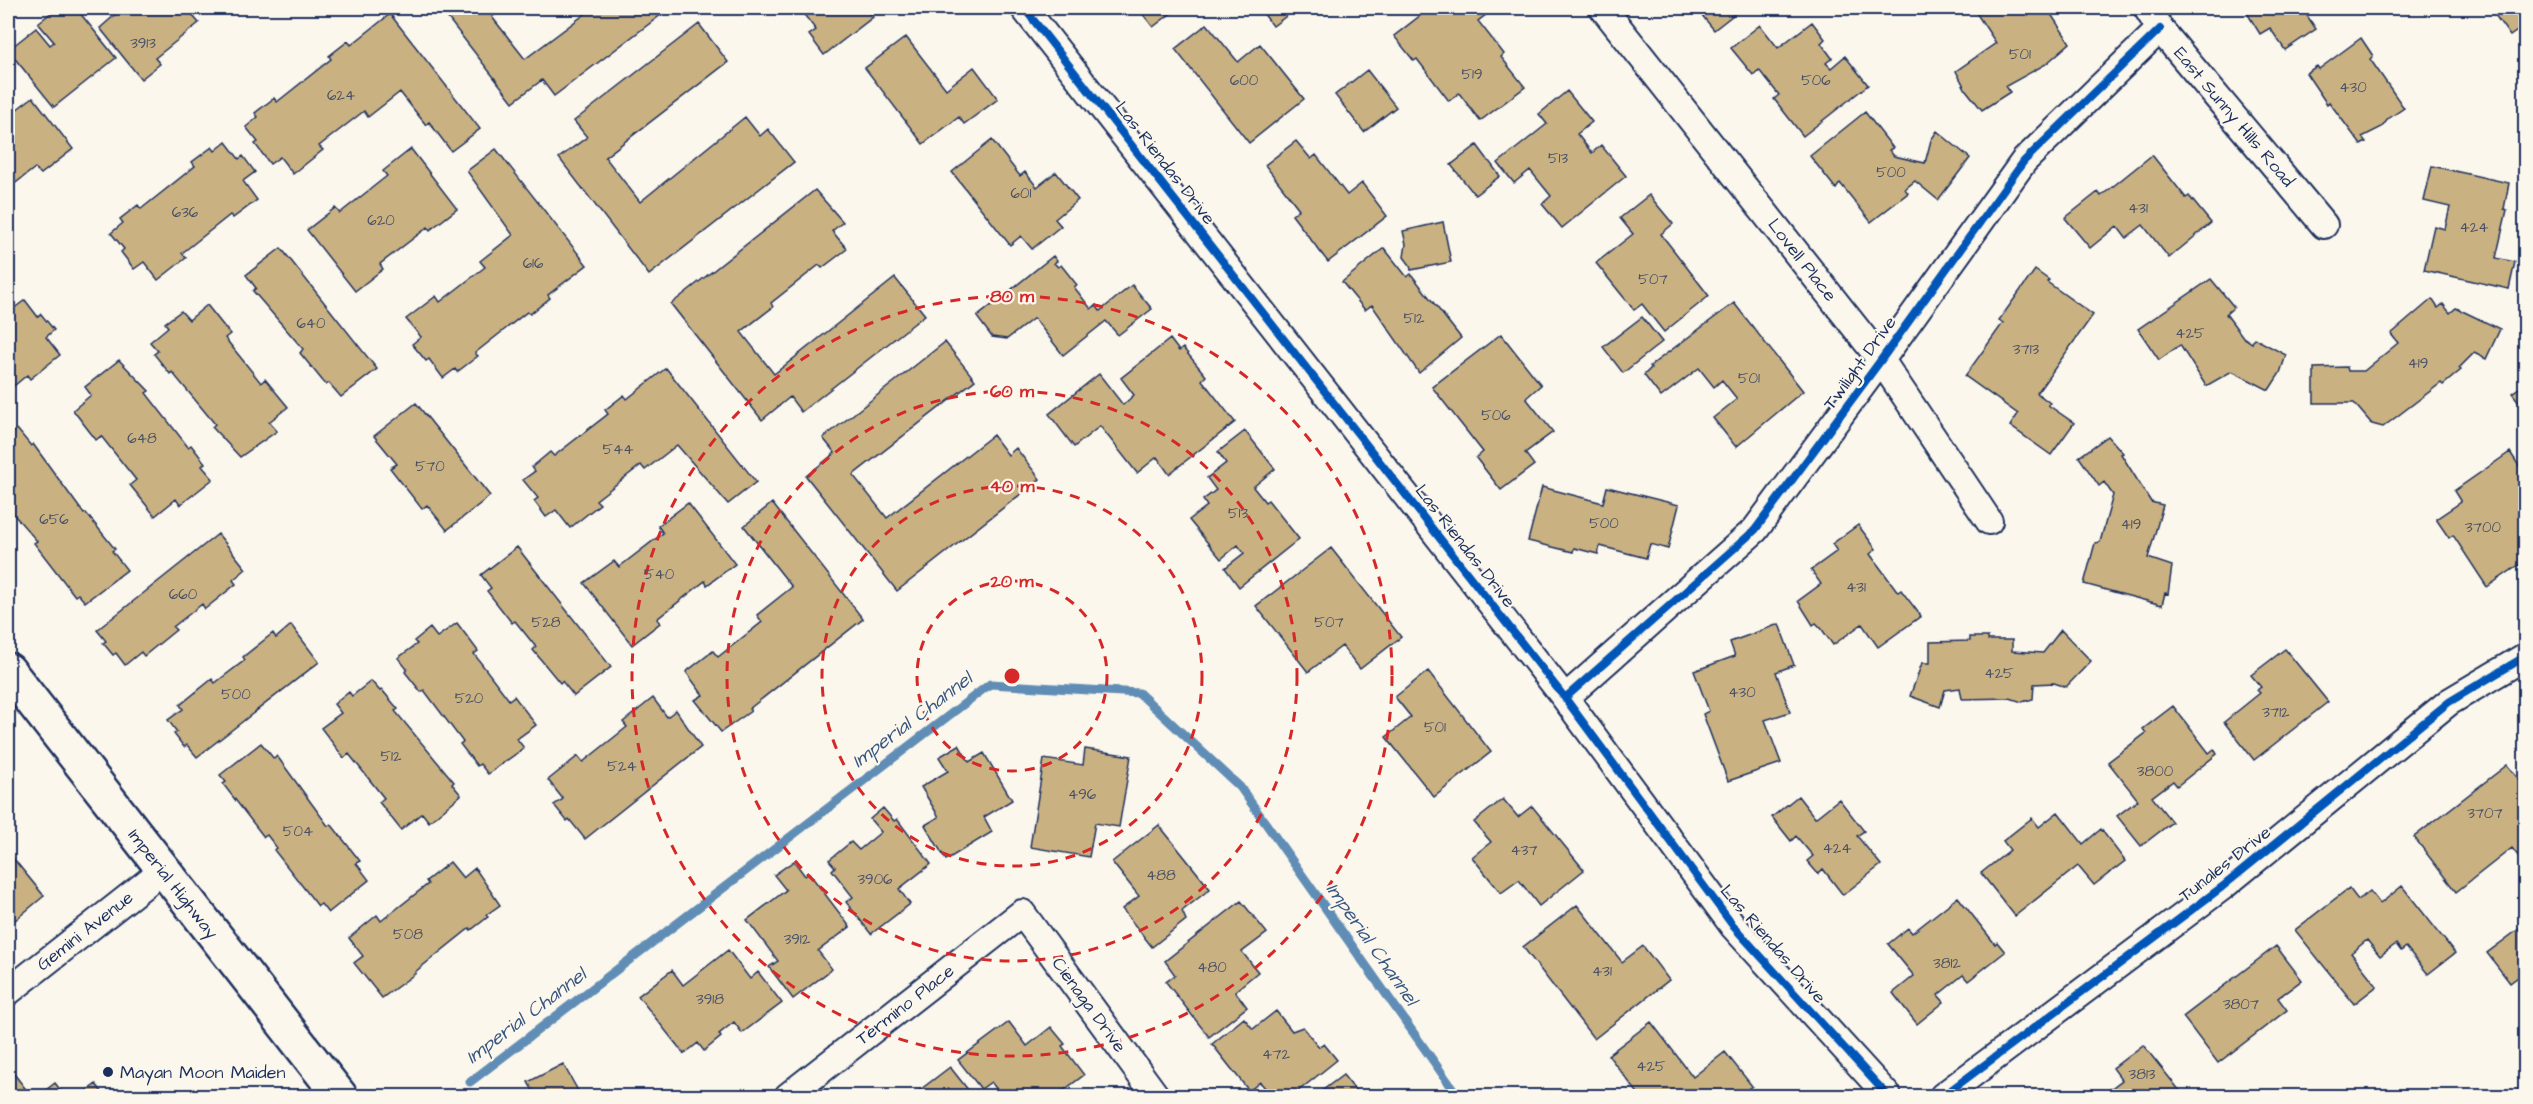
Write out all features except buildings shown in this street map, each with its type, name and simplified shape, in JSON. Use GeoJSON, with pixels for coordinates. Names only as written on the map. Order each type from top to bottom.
{"type":"FeatureCollection","features":[{"type":"Feature","properties":{"kind":"main road","name":"Imperial Highway"},"geometry":{"type":"LineString","coordinates":[[8,670],[340,1096]]}},
{"type":"Feature","properties":{"kind":"street","name":"Las Riendas Drive"},"geometry":{"type":"LineString","coordinates":[[1024,8],[1565,698],[1734,927],[1888,1096]]}},
{"type":"Feature","properties":{"kind":"street","name":"Lovell Place"},"geometry":{"type":"LineString","coordinates":[[1603,8],[1881,360],[1989,521]]}},
{"type":"Feature","properties":{"kind":"street","name":"Twilight Drive"},"geometry":{"type":"LineString","coordinates":[[1565,698],[1755,530],[2024,161],[2154,18]]}},
{"type":"Feature","properties":{"kind":"street","name":"East Sunny Hills Road"},"geometry":{"type":"LineString","coordinates":[[2154,18],[2324,225]]}},
{"type":"Feature","properties":{"kind":"street","name":"Tunales Drive"},"geometry":{"type":"LineString","coordinates":[[1943,1096],[2222,888],[2449,702],[2526,656]]}},
{"type":"Feature","properties":{"kind":"street","name":"Gemini Avenue"},"geometry":{"type":"LineString","coordinates":[[8,992],[163,870]]}},
{"type":"Feature","properties":{"kind":"street","name":"Termino Place"},"geometry":{"type":"LineString","coordinates":[[788,1096],[1022,913]]}},
{"type":"Feature","properties":{"kind":"street","name":"Cienaga Drive"},"geometry":{"type":"LineString","coordinates":[[1022,913],[1156,1096]]}},
{"type":"Feature","properties":{"kind":"waterway","name":"Imperial Channel"},"geometry":{"type":"LineString","coordinates":[[470,1082],[990,684],[1139,693],[1240,787],[1458,1096]]}},
{"type":"Feature","properties":{"kind":"cycle path"},"geometry":{"type":"LineString","coordinates":[[1024,8],[1565,698],[1734,927],[1888,1096]]}},
{"type":"Feature","properties":{"kind":"cycle path"},"geometry":{"type":"LineString","coordinates":[[1565,698],[1755,530],[2024,161],[2160,29]]}},
{"type":"Feature","properties":{"kind":"cycle path"},"geometry":{"type":"LineString","coordinates":[[1943,1096],[2222,887],[2449,702],[2526,656]]}},
{"type":"Feature","properties":{"kind":"place","name":"Mayan Moon Maiden"},"geometry":{"type":"Point","coordinates":[108,1072]}}]}
